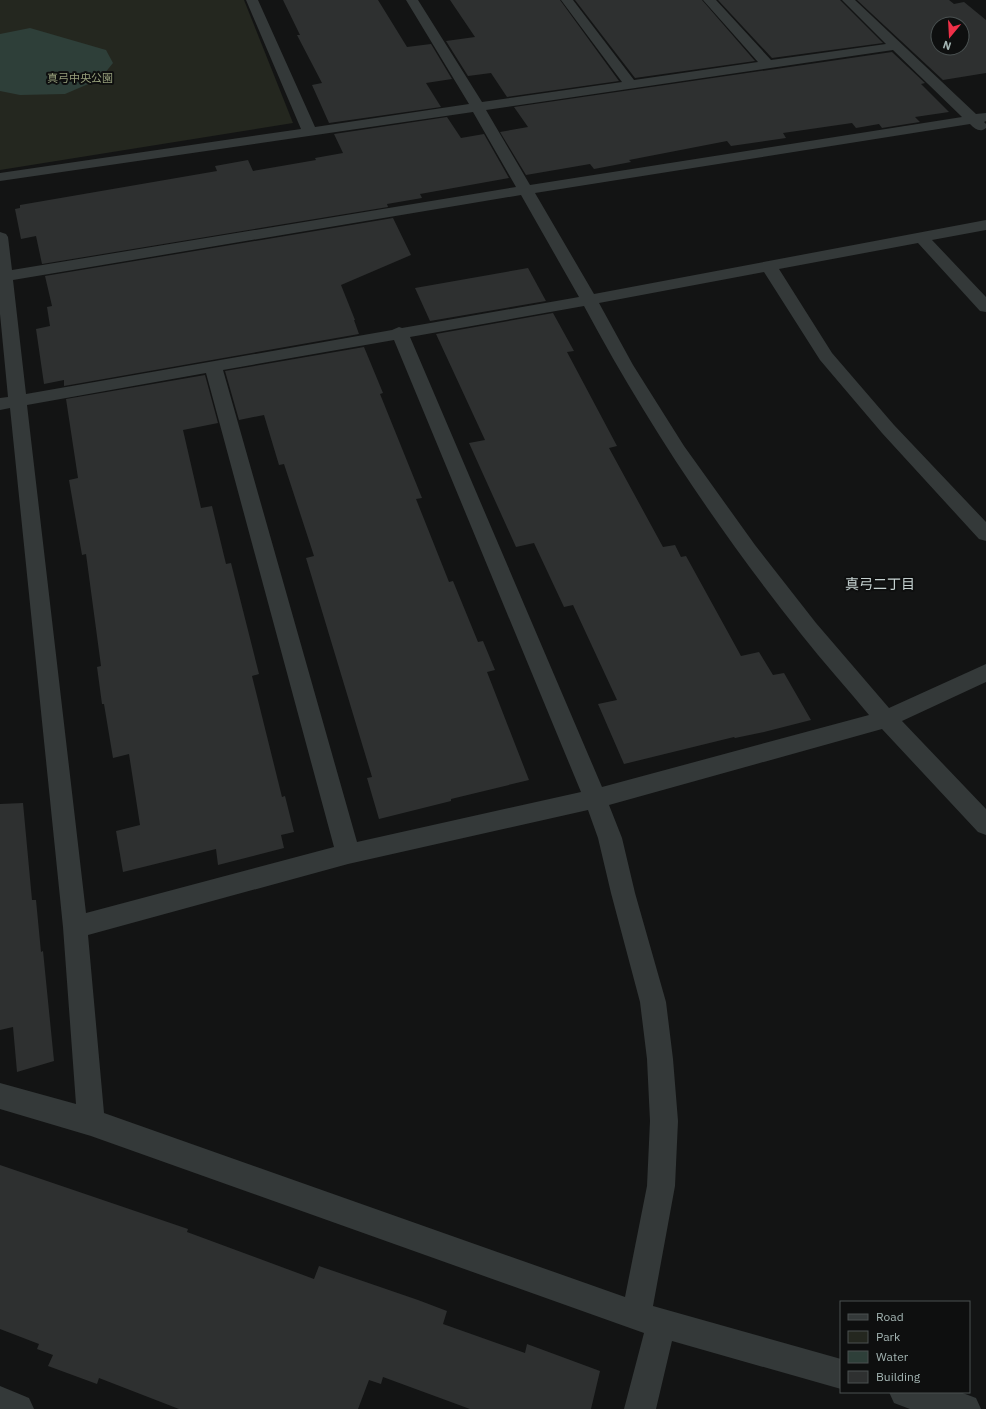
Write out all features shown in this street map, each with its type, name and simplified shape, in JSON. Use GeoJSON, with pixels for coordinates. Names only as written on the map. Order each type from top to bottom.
{"type":"FeatureCollection","features":[{"type":"Feature","properties":{"kind":"street"},"geometry":{"type":"LineString","coordinates":[[252,0],[310,132]]}},
{"type":"Feature","properties":{"kind":"street"},"geometry":{"type":"LineString","coordinates":[[412,0],[478,108],[589,300],[624,364],[677,450],[748,550],[809,629],[886,719],[986,825]]}},
{"type":"Feature","properties":{"kind":"street"},"geometry":{"type":"LineString","coordinates":[[567,0],[631,85]]}},
{"type":"Feature","properties":{"kind":"street"},"geometry":{"type":"LineString","coordinates":[[708,0],[768,65]]}},
{"type":"Feature","properties":{"kind":"street"},"geometry":{"type":"LineString","coordinates":[[848,0],[897,46],[979,118],[986,132]]}},
{"type":"Feature","properties":{"kind":"street"},"geometry":{"type":"LineString","coordinates":[[0,177],[897,46]]}},
{"type":"Feature","properties":{"kind":"street"},"geometry":{"type":"LineString","coordinates":[[2,276],[525,190],[979,118]]}},
{"type":"Feature","properties":{"kind":"street"},"geometry":{"type":"LineString","coordinates":[[9,402],[213,367],[399,332],[589,300],[921,236],[986,225]]}},
{"type":"Feature","properties":{"kind":"street"},"geometry":{"type":"LineString","coordinates":[[921,236],[986,307]]}},
{"type":"Feature","properties":{"kind":"street"},"geometry":{"type":"LineString","coordinates":[[0,237],[9,402],[75,927],[91,1122]]}},
{"type":"Feature","properties":{"kind":"street"},"geometry":{"type":"LineString","coordinates":[[768,265],[826,356],[888,429],[986,534]]}},
{"type":"Feature","properties":{"kind":"street"},"geometry":{"type":"LineString","coordinates":[[399,332],[610,838],[623,893],[654,1002],[660,1059],[664,1121],[661,1186],[640,1409]]}},
{"type":"Feature","properties":{"kind":"street"},"geometry":{"type":"LineString","coordinates":[[213,367],[348,854]]}},
{"type":"Feature","properties":{"kind":"street"},"geometry":{"type":"LineString","coordinates":[[75,927],[348,854],[595,799],[886,719],[986,672]]}},
{"type":"Feature","properties":{"kind":"street"},"geometry":{"type":"LineString","coordinates":[[0,1096],[91,1122],[649,1320],[840,1374]]}},
{"type":"Feature","properties":{"kind":"street"},"geometry":{"type":"LineString","coordinates":[[908,1393],[965,1409]]}},
{"type":"Feature","properties":{"kind":"street"},"geometry":{"type":"LineString","coordinates":[[0,1402],[18,1409]]}},
{"type":"Feature","properties":{"kind":"green space","name":"真弓中央公園"},"geometry":{"type":"Polygon","coordinates":[[[0,0],[244,0],[293,123],[0,170],[0,0]]]}},
{"type":"Feature","properties":{"kind":"water"},"geometry":{"type":"Polygon","coordinates":[[[30,28],[106,50],[113,63],[100,79],[65,94],[20,95],[0,91],[0,34],[30,28]]]}},
{"type":"Feature","properties":{"kind":"building"},"geometry":{"type":"Polygon","coordinates":[[[283,0],[378,0],[407,47],[431,44],[452,79],[426,83],[441,107],[329,123],[312,85],[322,83],[297,35],[300,35],[283,0]]]}},
{"type":"Feature","properties":{"kind":"building"},"geometry":{"type":"Polygon","coordinates":[[[450,0],[560,0],[619,81],[507,97],[491,73],[468,76],[446,41],[475,37],[450,0]]]}},
{"type":"Feature","properties":{"kind":"building"},"geometry":{"type":"Polygon","coordinates":[[[575,0],[702,0],[755,61],[635,78],[575,0]]]}},
{"type":"Feature","properties":{"kind":"building"},"geometry":{"type":"Polygon","coordinates":[[[718,0],[840,0],[883,43],[772,58],[718,0]]]}},
{"type":"Feature","properties":{"kind":"building"},"geometry":{"type":"Polygon","coordinates":[[[857,0],[949,0],[954,4],[964,2],[986,20],[986,73],[943,80],[857,0]]]}},
{"type":"Feature","properties":{"kind":"building"},"geometry":{"type":"Polygon","coordinates":[[[892,52],[925,83],[921,84],[949,112],[915,117],[920,122],[882,128],[879,124],[856,128],[852,123],[783,133],[786,138],[731,146],[727,141],[629,160],[631,162],[594,169],[590,164],[526,175],[500,132],[528,127],[514,107],[892,52]]]}},
{"type":"Feature","properties":{"kind":"building"},"geometry":{"type":"Polygon","coordinates":[[[447,117],[461,138],[484,134],[509,178],[420,194],[422,198],[387,204],[388,207],[42,264],[36,236],[21,239],[15,209],[20,208],[20,205],[217,171],[215,166],[248,160],[253,171],[316,160],[315,158],[343,153],[334,134],[447,117]]]}},
{"type":"Feature","properties":{"kind":"building"},"geometry":{"type":"Polygon","coordinates":[[[393,218],[411,255],[341,285],[359,334],[64,386],[64,380],[44,384],[36,329],[50,326],[47,307],[52,306],[45,276],[393,218]]]}},
{"type":"Feature","properties":{"kind":"building"},"geometry":{"type":"Polygon","coordinates":[[[528,268],[546,301],[430,321],[415,288],[528,268]]]}},
{"type":"Feature","properties":{"kind":"building"},"geometry":{"type":"Polygon","coordinates":[[[553,313],[574,351],[567,352],[617,446],[609,448],[663,547],[675,545],[681,557],[686,556],[741,656],[759,652],[773,675],[784,673],[811,720],[624,764],[598,704],[617,700],[573,605],[564,607],[534,543],[516,547],[469,443],[485,440],[436,334],[553,313]]]}},
{"type":"Feature","properties":{"kind":"building"},"geometry":{"type":"Polygon","coordinates":[[[364,347],[383,393],[380,394],[422,498],[416,499],[449,582],[453,581],[478,642],[483,641],[495,670],[487,672],[529,780],[451,799],[451,801],[379,819],[367,778],[372,777],[306,558],[314,556],[284,464],[279,465],[264,415],[239,420],[225,371],[364,347]]]}},
{"type":"Feature","properties":{"kind":"building"},"geometry":{"type":"Polygon","coordinates":[[[205,375],[218,423],[183,430],[201,508],[212,506],[226,564],[231,563],[259,674],[252,676],[282,797],[285,796],[294,832],[281,835],[284,848],[218,865],[216,849],[123,872],[116,831],[140,825],[129,754],[113,758],[104,704],[102,704],[97,667],[101,666],[86,554],[82,555],[69,480],[78,478],[66,399],[205,375]]]}},
{"type":"Feature","properties":{"kind":"building"},"geometry":{"type":"Polygon","coordinates":[[[23,803],[32,900],[36,900],[41,952],[43,951],[54,1061],[17,1072],[13,1027],[0,1030],[0,804],[23,803]]]}},
{"type":"Feature","properties":{"kind":"building"},"geometry":{"type":"Polygon","coordinates":[[[0,1165],[188,1229],[187,1232],[314,1279],[319,1266],[447,1311],[443,1324],[525,1353],[527,1344],[600,1371],[591,1409],[470,1409],[383,1377],[381,1384],[369,1380],[358,1409],[179,1409],[99,1378],[97,1384],[48,1366],[53,1355],[37,1349],[39,1344],[0,1329],[0,1165]]]}},
{"type":"Feature","properties":{"kind":"district","name":"真弓二丁目"},"geometry":{"type":"Point","coordinates":[880,584]}}]}
